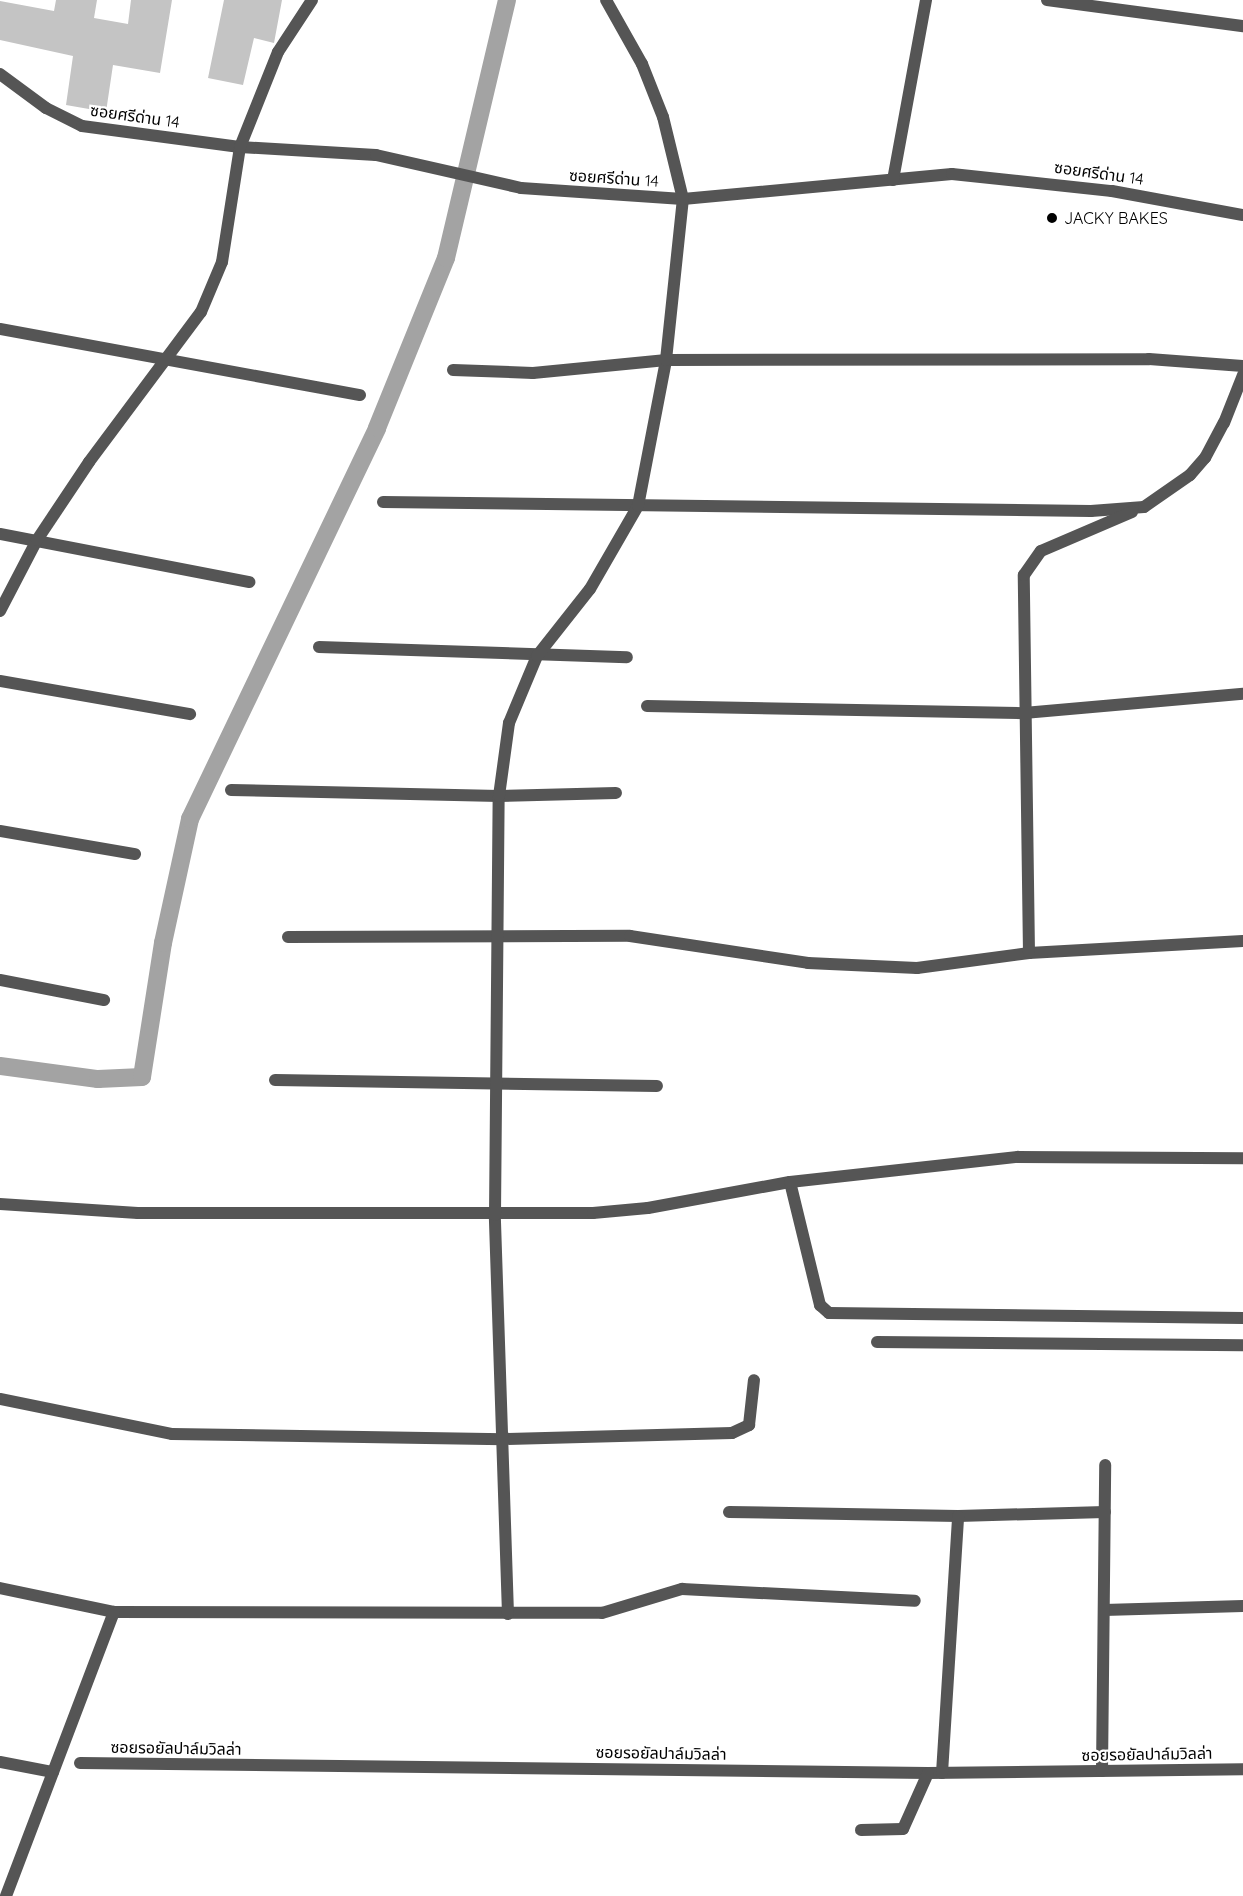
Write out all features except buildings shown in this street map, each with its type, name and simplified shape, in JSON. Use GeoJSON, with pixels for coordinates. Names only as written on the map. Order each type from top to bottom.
{"type":"FeatureCollection","features":[{"type":"Feature","properties":{"kind":"street"},"geometry":{"type":"LineString","coordinates":[[0,611],[37,540],[89,462],[201,312],[222,262],[240,147],[278,52],[312,0]]}},
{"type":"Feature","properties":{"kind":"street"},"geometry":{"type":"LineString","coordinates":[[508,1614],[495,1215],[499,1086],[499,796],[509,723],[537,656],[590,589],[638,506],[666,360],[683,199],[663,117],[642,64],[606,0]]}},
{"type":"Feature","properties":{"kind":"street"},"geometry":{"type":"LineString","coordinates":[[893,180],[926,0]]}},
{"type":"Feature","properties":{"kind":"street"},"geometry":{"type":"LineString","coordinates":[[1047,0],[1243,27]]}},
{"type":"Feature","properties":{"kind":"street","name":"ซอยศรีด่าน 14"},"geometry":{"type":"LineString","coordinates":[[0,74],[46,108],[82,126],[240,147],[368,153],[521,188],[683,199],[952,174],[1034,181],[1198,204],[1243,215]]}},
{"type":"Feature","properties":{"kind":"street"},"geometry":{"type":"LineString","coordinates":[[0,329],[360,395]]}},
{"type":"Feature","properties":{"kind":"street"},"geometry":{"type":"LineString","coordinates":[[453,370],[533,373],[666,360],[1149,359],[1243,366]]}},
{"type":"Feature","properties":{"kind":"street"},"geometry":{"type":"LineString","coordinates":[[1029,953],[1024,713],[1024,575],[1041,551],[1144,507],[1190,475],[1204,458],[1224,423],[1243,375]]}},
{"type":"Feature","properties":{"kind":"street"},"geometry":{"type":"LineString","coordinates":[[383,502],[1090,511],[1144,507]]}},
{"type":"Feature","properties":{"kind":"street"},"geometry":{"type":"LineString","coordinates":[[0,534],[249,582]]}},
{"type":"Feature","properties":{"kind":"street"},"geometry":{"type":"LineString","coordinates":[[319,647],[537,656],[627,657]]}},
{"type":"Feature","properties":{"kind":"street"},"geometry":{"type":"LineString","coordinates":[[0,681],[190,714]]}},
{"type":"Feature","properties":{"kind":"street"},"geometry":{"type":"LineString","coordinates":[[647,706],[1024,713],[1243,694]]}},
{"type":"Feature","properties":{"kind":"street"},"geometry":{"type":"LineString","coordinates":[[231,790],[499,796],[616,793]]}},
{"type":"Feature","properties":{"kind":"street"},"geometry":{"type":"LineString","coordinates":[[0,831],[135,854]]}},
{"type":"Feature","properties":{"kind":"street"},"geometry":{"type":"LineString","coordinates":[[288,937],[630,936],[808,963],[917,968],[1029,953],[1243,941]]}},
{"type":"Feature","properties":{"kind":"street"},"geometry":{"type":"LineString","coordinates":[[0,980],[104,1000]]}},
{"type":"Feature","properties":{"kind":"street"},"geometry":{"type":"LineString","coordinates":[[274,1080],[499,1086],[657,1086]]}},
{"type":"Feature","properties":{"kind":"street"},"geometry":{"type":"LineString","coordinates":[[0,1204],[138,1213],[495,1215],[620,1212],[790,1182],[1018,1157],[1243,1158]]}},
{"type":"Feature","properties":{"kind":"street"},"geometry":{"type":"LineString","coordinates":[[790,1182],[820,1305],[829,1313],[1243,1318]]}},
{"type":"Feature","properties":{"kind":"street"},"geometry":{"type":"LineString","coordinates":[[877,1342],[1243,1345]]}},
{"type":"Feature","properties":{"kind":"street"},"geometry":{"type":"LineString","coordinates":[[0,1399],[172,1434],[504,1440],[732,1433],[749,1425],[754,1380]]}},
{"type":"Feature","properties":{"kind":"street"},"geometry":{"type":"LineString","coordinates":[[1102,1771],[1105,1465]]}},
{"type":"Feature","properties":{"kind":"street"},"geometry":{"type":"LineString","coordinates":[[729,1512],[958,1516],[1105,1512]]}},
{"type":"Feature","properties":{"kind":"street"},"geometry":{"type":"LineString","coordinates":[[942,1773],[958,1516]]}},
{"type":"Feature","properties":{"kind":"street"},"geometry":{"type":"LineString","coordinates":[[0,1588],[114,1612],[602,1613],[682,1589],[915,1600]]}},
{"type":"Feature","properties":{"kind":"street"},"geometry":{"type":"LineString","coordinates":[[1104,1610],[1243,1606]]}},
{"type":"Feature","properties":{"kind":"street"},"geometry":{"type":"LineString","coordinates":[[6,1896],[114,1612]]}},
{"type":"Feature","properties":{"kind":"street"},"geometry":{"type":"LineString","coordinates":[[0,1762],[53,1772]]}},
{"type":"Feature","properties":{"kind":"street","name":"ซอยรอยัลปาล์มวิลล่า"},"geometry":{"type":"LineString","coordinates":[[80,1763],[927,1773],[1243,1769]]}},
{"type":"Feature","properties":{"kind":"street"},"geometry":{"type":"LineString","coordinates":[[861,1830],[903,1829],[927,1773]]}},
{"type":"Feature","properties":{"kind":"waterway"},"geometry":{"type":"LineString","coordinates":[[0,1066],[98,1079],[142,1077],[163,943],[190,819],[377,428],[446,258],[507,0]]}},
{"type":"Feature","properties":{"kind":"place","name":"JACKY BAKES"},"geometry":{"type":"Point","coordinates":[1052,218]}}]}
